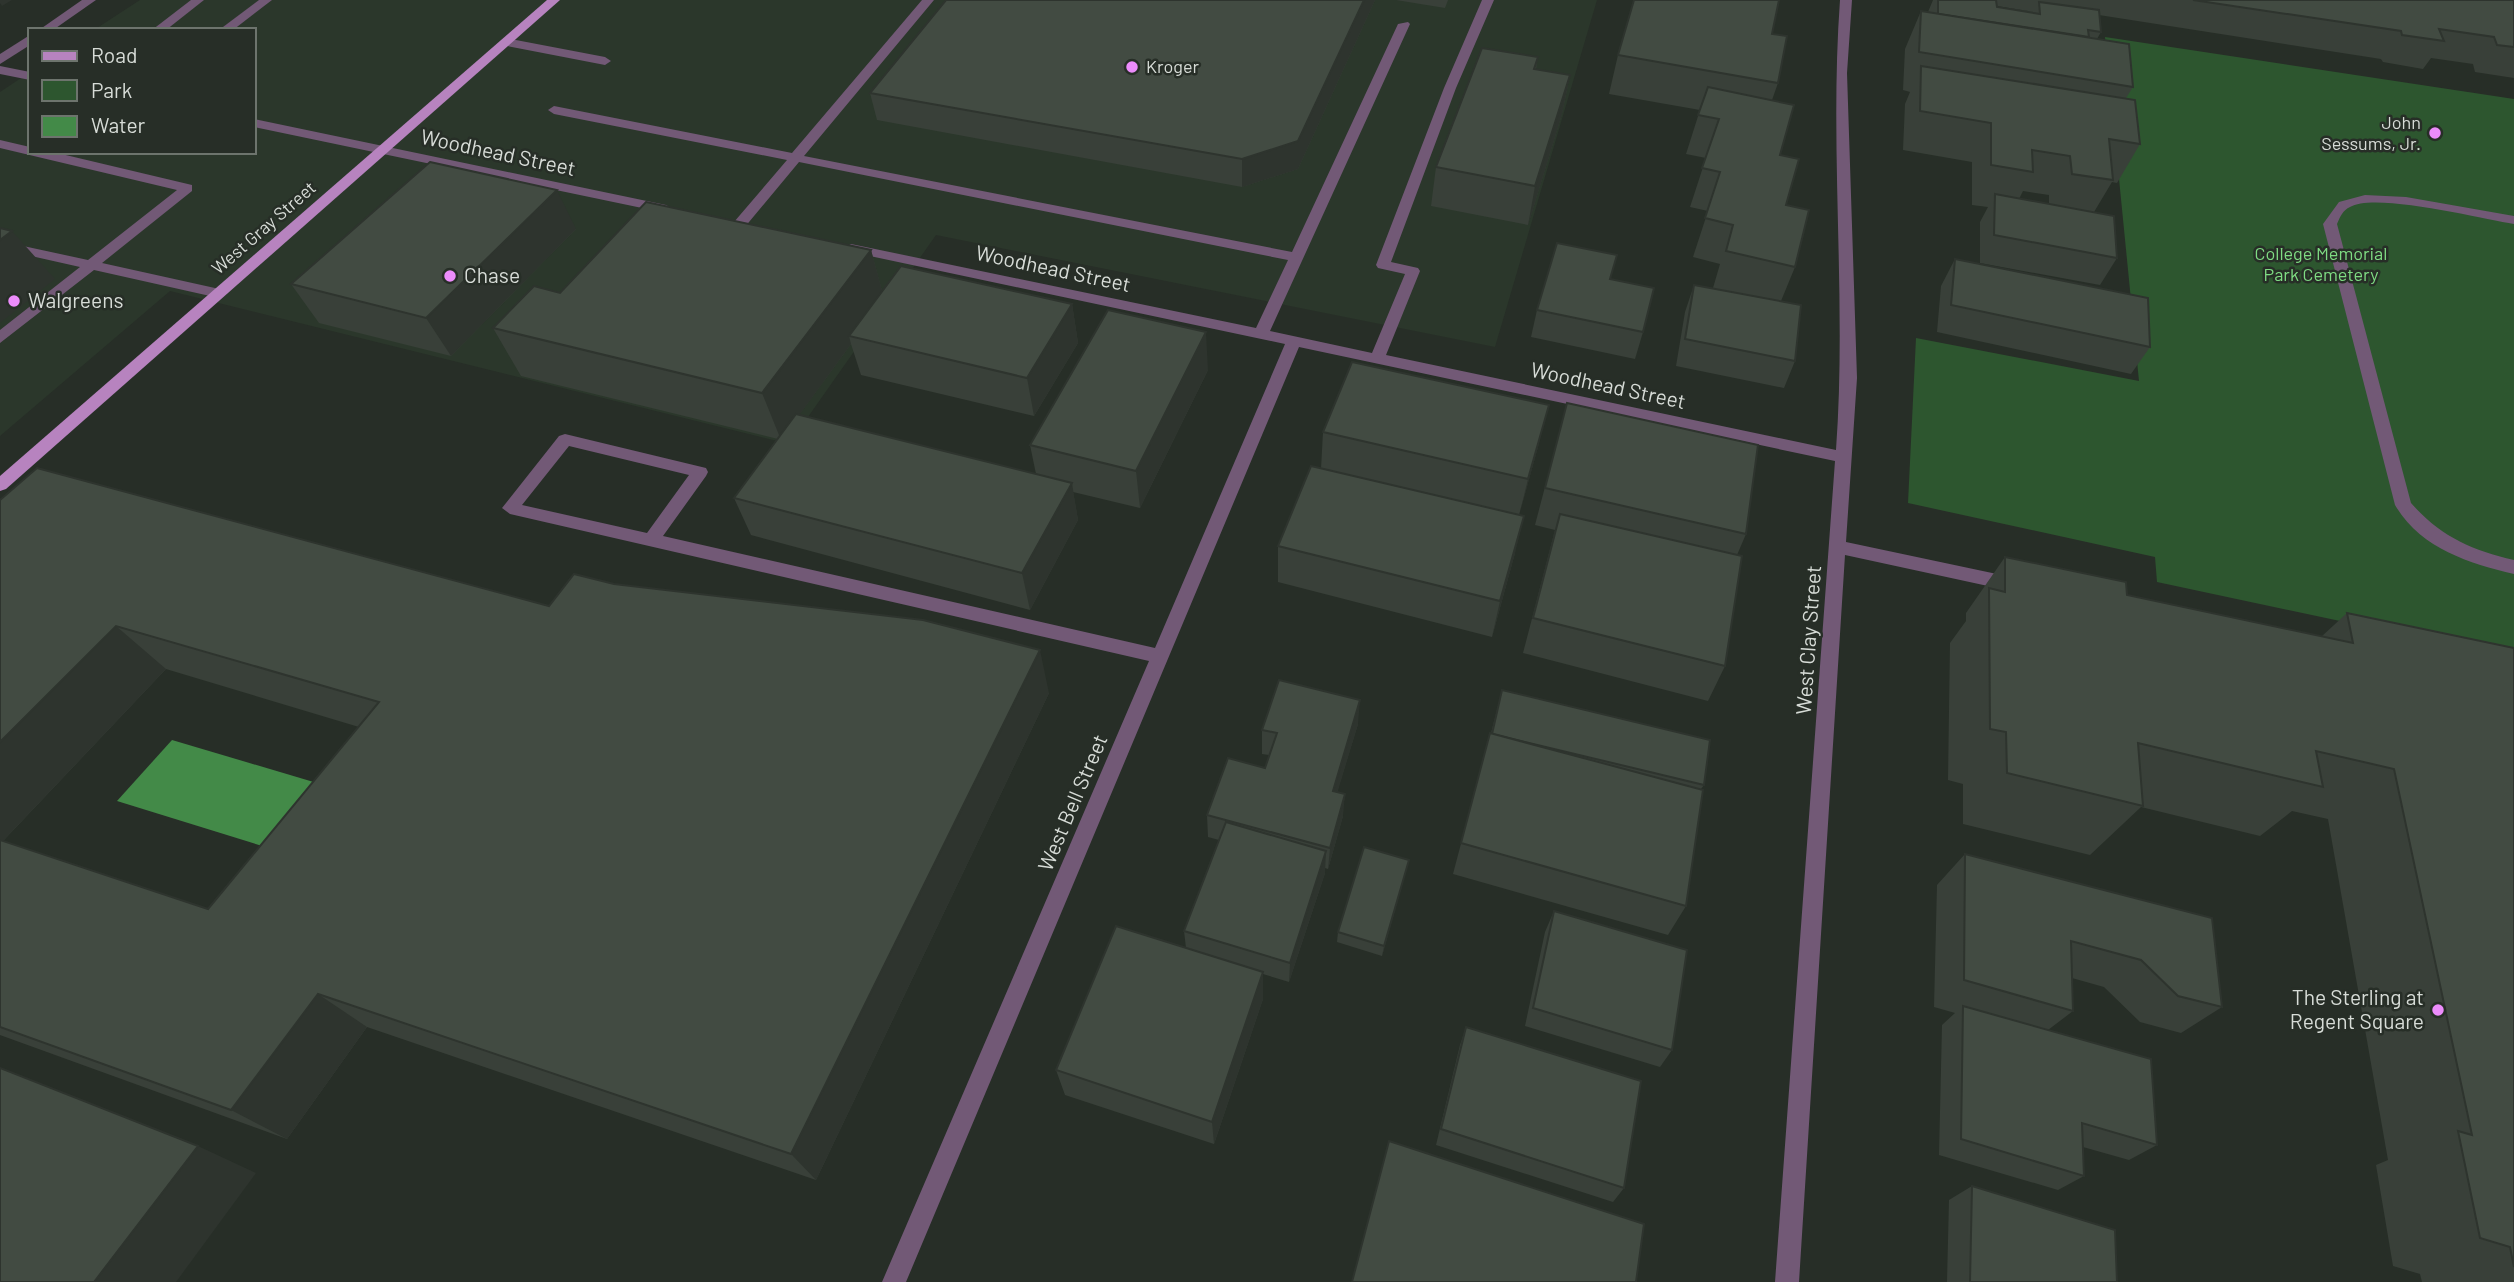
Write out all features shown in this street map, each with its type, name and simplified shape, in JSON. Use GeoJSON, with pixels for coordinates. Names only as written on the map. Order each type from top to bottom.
{"type":"FeatureCollection","features":[{"type":"Feature","properties":{"kind":"main road","name":"West Gray Street"},"geometry":{"type":"LineString","coordinates":[[0,485],[554,0]]}},
{"type":"Feature","properties":{"kind":"street"},"geometry":{"type":"LineString","coordinates":[[48,28],[90,0]]}},
{"type":"Feature","properties":{"kind":"street"},"geometry":{"type":"LineString","coordinates":[[161,28],[198,0]]}},
{"type":"Feature","properties":{"kind":"street"},"geometry":{"type":"LineString","coordinates":[[228,28],[266,0]]}},
{"type":"Feature","properties":{"kind":"street"},"geometry":{"type":"LineString","coordinates":[[739,225],[928,0]]}},
{"type":"Feature","properties":{"kind":"street"},"geometry":{"type":"LineString","coordinates":[[1377,359],[1413,271],[1382,265],[1450,88],[1488,0]]}},
{"type":"Feature","properties":{"kind":"street","name":"West Clay Street"},"geometry":{"type":"LineString","coordinates":[[1787,1282],[1849,378],[1841,73],[1846,0]]}},
{"type":"Feature","properties":{"kind":"street"},"geometry":{"type":"LineString","coordinates":[[1261,334],[1404,24]]}},
{"type":"Feature","properties":{"kind":"street"},"geometry":{"type":"LineString","coordinates":[[0,60],[28,40]]}},
{"type":"Feature","properties":{"kind":"street"},"geometry":{"type":"LineString","coordinates":[[506,42],[605,61]]}},
{"type":"Feature","properties":{"kind":"street"},"geometry":{"type":"LineString","coordinates":[[0,69],[28,76]]}},
{"type":"Feature","properties":{"kind":"street"},"geometry":{"type":"LineString","coordinates":[[554,110],[1297,257]]}},
{"type":"Feature","properties":{"kind":"street","name":"Woodhead Street"},"geometry":{"type":"LineString","coordinates":[[256,123],[686,214]]}},
{"type":"Feature","properties":{"kind":"street"},"geometry":{"type":"LineString","coordinates":[[0,144],[28,151]]}},
{"type":"Feature","properties":{"kind":"street"},"geometry":{"type":"LineString","coordinates":[[0,338],[187,188],[41,154]]}},
{"type":"Feature","properties":{"kind":"street"},"geometry":{"type":"LineString","coordinates":[[2514,220],[2380,198],[2351,201],[2337,211],[2330,224],[2403,505],[2423,530],[2450,548],[2484,560],[2514,566]]}},
{"type":"Feature","properties":{"kind":"street","name":"Woodhead Street"},"geometry":{"type":"LineString","coordinates":[[833,244],[1844,457]]}},
{"type":"Feature","properties":{"kind":"street"},"geometry":{"type":"LineString","coordinates":[[0,245],[219,293]]}},
{"type":"Feature","properties":{"kind":"street","name":"West Bell Street"},"geometry":{"type":"LineString","coordinates":[[894,1282],[1294,341]]}},
{"type":"Feature","properties":{"kind":"street"},"geometry":{"type":"LineString","coordinates":[[651,540],[700,472],[565,440],[510,508],[1160,656]]}},
{"type":"Feature","properties":{"kind":"street"},"geometry":{"type":"LineString","coordinates":[[1838,547],[2027,588]]}},
{"type":"Feature","properties":{"kind":"shaded area"},"geometry":{"type":"Polygon","coordinates":[[[140,0],[1597,0],[1495,347],[936,235],[789,444],[170,291],[0,436],[0,92],[28,73],[28,154],[256,154],[256,28],[97,28],[140,0]]]}},
{"type":"Feature","properties":{"kind":"green space","name":"College Memorial Park Cemetery"},"geometry":{"type":"Polygon","coordinates":[[[2105,37],[2514,99],[2514,658],[2157,582],[2155,557],[1908,503],[1916,338],[2139,381],[2105,37]]]}},
{"type":"Feature","properties":{"kind":"water"},"geometry":{"type":"Polygon","coordinates":[[[172,740],[327,786],[275,850],[117,801],[172,740]]]}},
{"type":"Feature","properties":{"kind":"building","name":"Kroger"},"geometry":{"type":"Polygon","coordinates":[[[946,0],[1364,0],[1298,141],[1242,159],[870,93],[946,0]]]}},
{"type":"Feature","properties":{"kind":"building"},"geometry":{"type":"Polygon","coordinates":[[[1634,0],[1779,0],[1772,34],[1787,36],[1778,83],[1618,55],[1634,0]]]}},
{"type":"Feature","properties":{"kind":"building"},"geometry":{"type":"Polygon","coordinates":[[[1938,0],[1996,0],[1997,7],[2040,14],[2039,2],[2099,10],[2101,32],[2088,30],[2089,37],[1938,14],[1938,0]]]}},
{"type":"Feature","properties":{"kind":"building"},"geometry":{"type":"Polygon","coordinates":[[[2193,0],[2514,0],[2514,47],[2497,45],[2494,37],[2439,29],[2444,41],[2402,35],[2401,31],[2193,0]]]}},
{"type":"Feature","properties":{"kind":"building"},"geometry":{"type":"Polygon","coordinates":[[[1921,11],[2129,44],[2133,87],[1919,52],[1921,11]]]}},
{"type":"Feature","properties":{"kind":"building"},"geometry":{"type":"Polygon","coordinates":[[[1482,48],[1538,57],[1534,69],[1570,75],[1535,186],[1436,167],[1482,48]]]}},
{"type":"Feature","properties":{"kind":"building"},"geometry":{"type":"Polygon","coordinates":[[[1921,66],[2135,100],[2140,144],[2109,139],[2113,180],[2072,174],[2070,156],[2032,150],[2033,172],[1991,165],[1991,123],[1920,111],[1921,66]]]}},
{"type":"Feature","properties":{"kind":"building"},"geometry":{"type":"Polygon","coordinates":[[[1708,87],[1794,105],[1780,155],[1799,159],[1786,205],[1809,210],[1795,267],[1726,251],[1733,225],[1705,218],[1720,172],[1702,168],[1719,119],[1698,115],[1708,87]]]}},
{"type":"Feature","properties":{"kind":"building"},"geometry":{"type":"Polygon","coordinates":[[[430,162],[557,190],[426,318],[291,284],[430,162]]]}},
{"type":"Feature","properties":{"kind":"building"},"geometry":{"type":"Polygon","coordinates":[[[1995,194],[2114,216],[2117,258],[1994,235],[1995,194]]]}},
{"type":"Feature","properties":{"kind":"building"},"geometry":{"type":"Polygon","coordinates":[[[646,202],[871,250],[762,393],[493,328],[534,286],[560,293],[646,202]]]}},
{"type":"Feature","properties":{"kind":"building"},"geometry":{"type":"Polygon","coordinates":[[[0,228],[12,231],[0,240],[0,228]]]}},
{"type":"Feature","properties":{"kind":"building"},"geometry":{"type":"Polygon","coordinates":[[[1557,243],[1617,255],[1610,279],[1654,288],[1643,332],[1537,310],[1557,243]]]}},
{"type":"Feature","properties":{"kind":"building"},"geometry":{"type":"Polygon","coordinates":[[[1955,259],[2148,298],[2150,347],[1951,305],[1955,259]]]}},
{"type":"Feature","properties":{"kind":"building"},"geometry":{"type":"Polygon","coordinates":[[[901,266],[1072,304],[1027,378],[849,336],[901,266]]]}},
{"type":"Feature","properties":{"kind":"building"},"geometry":{"type":"Polygon","coordinates":[[[1694,285],[1801,305],[1795,361],[1685,339],[1694,285]]]}},
{"type":"Feature","properties":{"kind":"building"},"geometry":{"type":"Polygon","coordinates":[[[1108,310],[1206,332],[1136,471],[1030,445],[1108,310]]]}},
{"type":"Feature","properties":{"kind":"building"},"geometry":{"type":"Polygon","coordinates":[[[1352,362],[1549,405],[1528,479],[1323,432],[1352,362]]]}},
{"type":"Feature","properties":{"kind":"building"},"geometry":{"type":"Polygon","coordinates":[[[1567,403],[1758,445],[1746,534],[1545,488],[1567,403]]]}},
{"type":"Feature","properties":{"kind":"building"},"geometry":{"type":"Polygon","coordinates":[[[796,414],[1072,483],[1022,573],[734,498],[796,414]]]}},
{"type":"Feature","properties":{"kind":"building"},"geometry":{"type":"Polygon","coordinates":[[[1311,466],[1524,516],[1500,601],[1278,546],[1311,466]]]}},
{"type":"Feature","properties":{"kind":"building"},"geometry":{"type":"Polygon","coordinates":[[[37,468],[549,606],[574,574],[614,584],[923,620],[1040,650],[791,1154],[318,994],[231,1110],[0,1027],[0,840],[208,909],[379,702],[116,626],[0,742],[0,500],[37,468]]]}},
{"type":"Feature","properties":{"kind":"building"},"geometry":{"type":"Polygon","coordinates":[[[1560,514],[1742,556],[1725,666],[1533,618],[1560,514]]]}},
{"type":"Feature","properties":{"kind":"building"},"geometry":{"type":"Polygon","coordinates":[[[2005,557],[2126,582],[2127,595],[2353,643],[2347,613],[2514,648],[2514,1267],[2510,1247],[2480,1238],[2458,1131],[2472,1135],[2394,769],[2316,751],[2323,787],[2138,743],[2143,806],[2007,773],[2006,732],[1990,729],[1989,588],[2005,592],[2005,557]]]}},
{"type":"Feature","properties":{"kind":"building"},"geometry":{"type":"Polygon","coordinates":[[[1279,680],[1360,700],[1333,791],[1345,794],[1330,848],[1207,815],[1228,758],[1265,768],[1277,733],[1262,730],[1279,680]]]}},
{"type":"Feature","properties":{"kind":"building"},"geometry":{"type":"Polygon","coordinates":[[[1502,690],[1710,740],[1704,785],[1492,734],[1502,690]]]}},
{"type":"Feature","properties":{"kind":"building"},"geometry":{"type":"Polygon","coordinates":[[[1490,733],[1703,790],[1686,906],[1461,843],[1490,733]]]}},
{"type":"Feature","properties":{"kind":"building"},"geometry":{"type":"Polygon","coordinates":[[[1226,822],[1326,851],[1290,963],[1184,931],[1226,822]]]}},
{"type":"Feature","properties":{"kind":"building"},"geometry":{"type":"Polygon","coordinates":[[[1364,847],[1409,860],[1384,946],[1338,932],[1364,847]]]}},
{"type":"Feature","properties":{"kind":"building"},"geometry":{"type":"Polygon","coordinates":[[[1965,854],[2212,918],[2222,1007],[2178,996],[2141,960],[2071,941],[2073,1011],[1964,980],[1965,854]]]}},
{"type":"Feature","properties":{"kind":"building"},"geometry":{"type":"Polygon","coordinates":[[[1554,911],[1687,950],[1672,1050],[1533,1008],[1554,911]]]}},
{"type":"Feature","properties":{"kind":"building"},"geometry":{"type":"Polygon","coordinates":[[[1116,926],[1263,972],[1212,1122],[1056,1070],[1116,926]]]}},
{"type":"Feature","properties":{"kind":"building"},"geometry":{"type":"Polygon","coordinates":[[[1963,1006],[2151,1059],[2157,1145],[2082,1123],[2084,1176],[1961,1139],[1963,1006]]]}},
{"type":"Feature","properties":{"kind":"building"},"geometry":{"type":"Polygon","coordinates":[[[1466,1027],[1641,1081],[1624,1188],[1441,1129],[1466,1027]]]}},
{"type":"Feature","properties":{"kind":"building"},"geometry":{"type":"Polygon","coordinates":[[[0,1068],[198,1146],[94,1282],[0,1282],[0,1068]]]}},
{"type":"Feature","properties":{"kind":"building"},"geometry":{"type":"Polygon","coordinates":[[[1389,1141],[1644,1224],[1636,1282],[1352,1282],[1389,1141]]]}},
{"type":"Feature","properties":{"kind":"building"},"geometry":{"type":"Polygon","coordinates":[[[1972,1186],[2115,1230],[2117,1282],[1970,1282],[1972,1186]]]}},
{"type":"Feature","properties":{"kind":"place","name":"Kroger"},"geometry":{"type":"Point","coordinates":[1132,67]}},
{"type":"Feature","properties":{"kind":"place","name":"John Sessums, Jr."},"geometry":{"type":"Point","coordinates":[2435,133]}},
{"type":"Feature","properties":{"kind":"place","name":"Chase"},"geometry":{"type":"Point","coordinates":[450,276]}},
{"type":"Feature","properties":{"kind":"place","name":"Walgreens"},"geometry":{"type":"Point","coordinates":[14,301]}},
{"type":"Feature","properties":{"kind":"place","name":"The Sterling at Regent Square"},"geometry":{"type":"Point","coordinates":[2438,1010]}}]}
